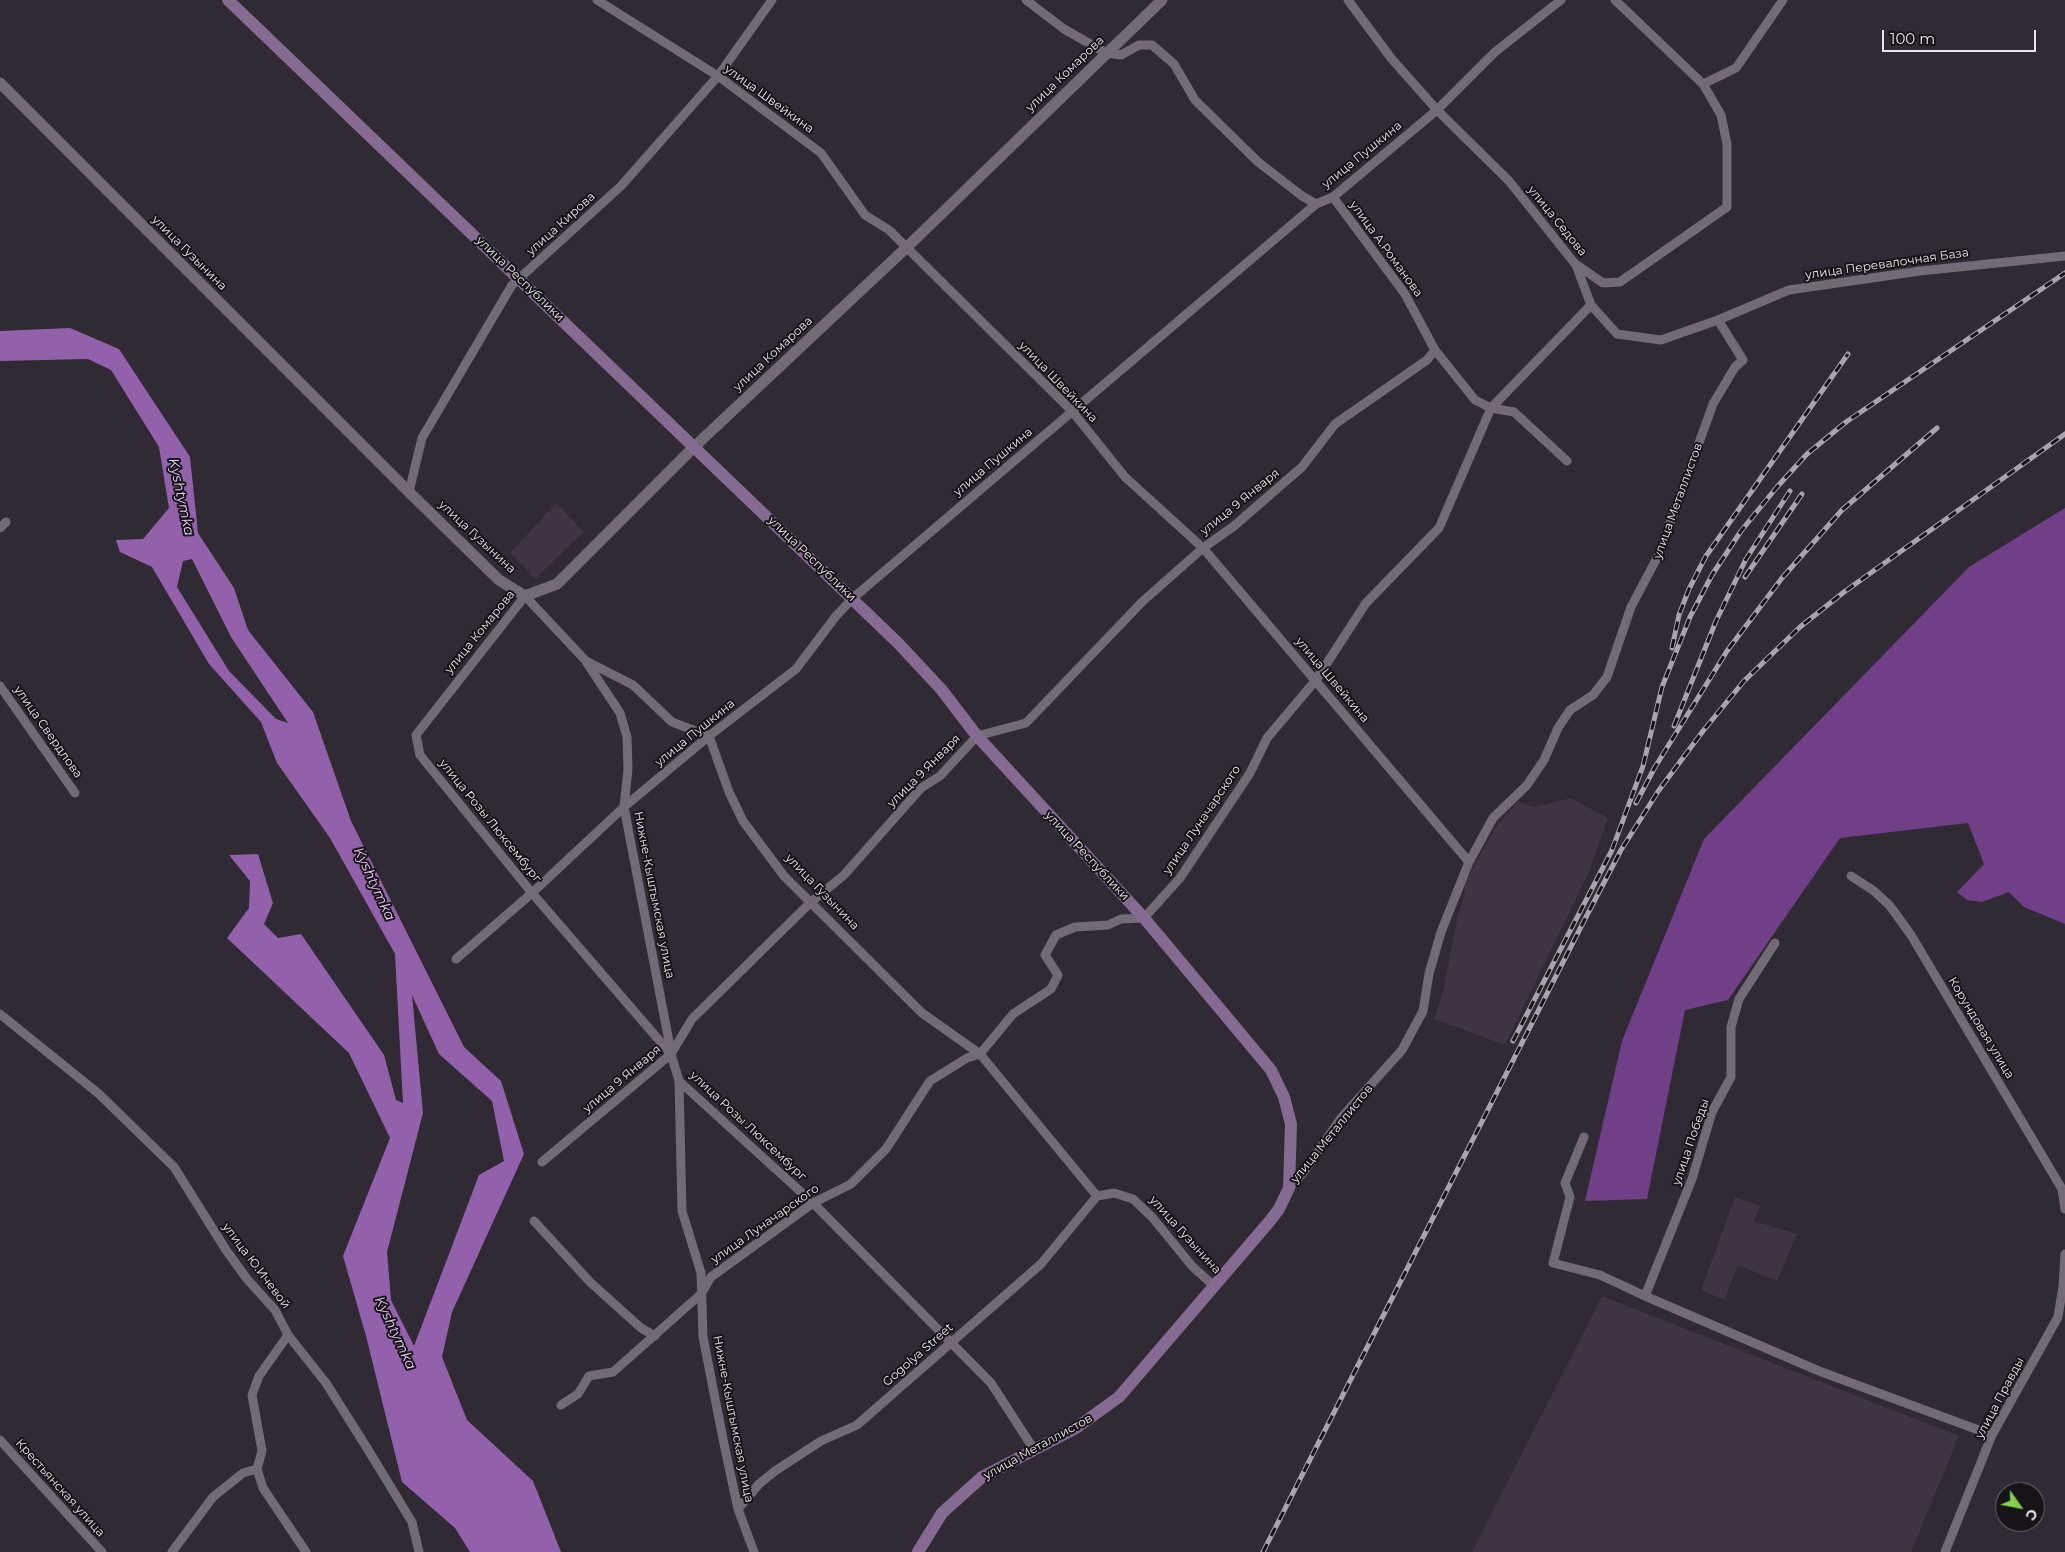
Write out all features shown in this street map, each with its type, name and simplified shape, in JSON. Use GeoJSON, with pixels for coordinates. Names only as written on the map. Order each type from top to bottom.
{"type":"FeatureCollection","features":[{"type":"Feature","properties":{"kind":"main road","name":"улица Республики"},"geometry":{"type":"LineString","coordinates":[[228,0],[853,598],[941,689],[977,736],[1144,918],[1271,1070],[1284,1097],[1291,1124],[1288,1188]]}},
{"type":"Feature","properties":{"kind":"main road","name":"улица Металлистов"},"geometry":{"type":"LineString","coordinates":[[918,1552],[942,1513],[982,1477],[1033,1448],[1076,1428],[1119,1397],[1269,1222],[1279,1209],[1288,1188]]}},
{"type":"Feature","properties":{"kind":"street","name":"улица Швейкина"},"geometry":{"type":"LineString","coordinates":[[598,0],[718,76],[822,153],[865,215],[889,230],[1072,411],[1126,477],[1203,548],[1469,862]]}},
{"type":"Feature","properties":{"kind":"street","name":"улица Кирова"},"geometry":{"type":"LineString","coordinates":[[409,492],[422,438],[512,285],[621,186],[718,76],[772,0]]}},
{"type":"Feature","properties":{"kind":"street"},"geometry":{"type":"LineString","coordinates":[[1026,0],[1064,29],[1106,53],[1120,55],[1139,45],[1152,45],[1157,48],[1174,64],[1195,100],[1257,161],[1302,196],[1316,204]]}},
{"type":"Feature","properties":{"kind":"street","name":"улица Комарова"},"geometry":{"type":"LineString","coordinates":[[416,735],[525,596],[557,584],[694,447],[906,248],[1162,0]]}},
{"type":"Feature","properties":{"kind":"street","name":"улица Седова"},"geometry":{"type":"LineString","coordinates":[[1348,0],[1391,58],[1438,110],[1509,182],[1576,264],[1591,305],[1617,334],[1661,340],[1718,320]]}},
{"type":"Feature","properties":{"kind":"street","name":"улица Пушкина"},"geometry":{"type":"LineString","coordinates":[[456,959],[532,893],[624,807],[709,736],[796,669],[853,598],[1316,204],[1333,197],[1438,110],[1495,52],[1560,0]]}},
{"type":"Feature","properties":{"kind":"street"},"geometry":{"type":"LineString","coordinates":[[1576,264],[1603,284],[1620,282],[1727,208],[1727,144],[1721,115],[1703,84],[1615,0]]}},
{"type":"Feature","properties":{"kind":"street"},"geometry":{"type":"LineString","coordinates":[[1703,84],[1736,68],[1783,0]]}},
{"type":"Feature","properties":{"kind":"street","name":"улица Гузынина"},"geometry":{"type":"LineString","coordinates":[[0,83],[409,492],[499,580],[525,596],[586,661],[633,685],[672,722],[709,736],[729,792],[743,821],[784,876],[922,1013],[980,1054],[1097,1196],[1114,1193],[1133,1199],[1152,1217],[1192,1266],[1215,1287]]}},
{"type":"Feature","properties":{"kind":"street","name":"улица А.Романова"},"geometry":{"type":"LineString","coordinates":[[1333,197],[1405,294],[1435,350],[1475,400],[1491,408]]}},
{"type":"Feature","properties":{"kind":"street","name":"улица Перевалочная База"},"geometry":{"type":"LineString","coordinates":[[1718,320],[1789,290],[1920,270],[2065,256]]}},
{"type":"Feature","properties":{"kind":"street","name":"улица Луначарского"},"geometry":{"type":"LineString","coordinates":[[561,1405],[578,1394],[589,1376],[613,1372],[701,1294],[711,1277],[813,1203],[851,1184],[886,1149],[930,1081],[967,1058],[980,1054],[1013,1014],[1051,989],[1058,975],[1045,955],[1056,935],[1075,927],[1108,925],[1121,919],[1144,918],[1180,878],[1250,773],[1266,738],[1316,680],[1366,603],[1439,528],[1491,408],[1591,305]]}},
{"type":"Feature","properties":{"kind":"street","name":"улица Металлистов"},"geometry":{"type":"LineString","coordinates":[[1288,1188],[1303,1173],[1341,1118],[1402,1050],[1423,1011],[1429,974],[1441,932],[1469,862],[1494,818],[1528,784],[1544,760],[1558,728],[1570,710],[1592,695],[1607,677],[1631,607],[1659,554],[1713,404],[1735,367],[1743,360],[1718,320]]}},
{"type":"Feature","properties":{"kind":"street","name":"улица 9 Января"},"geometry":{"type":"LineString","coordinates":[[542,1162],[671,1054],[692,1019],[811,902],[844,875],[921,788],[940,776],[977,736],[1026,722],[1143,601],[1203,548],[1234,526],[1302,468],[1335,424],[1427,360],[1435,350]]}},
{"type":"Feature","properties":{"kind":"street"},"geometry":{"type":"LineString","coordinates":[[1491,408],[1514,412],[1567,461]]}},
{"type":"Feature","properties":{"kind":"street","name":"Нижне-Кыштымская улица"},"geometry":{"type":"LineString","coordinates":[[586,661],[620,713],[627,737],[628,769],[624,807],[671,1054]]}},
{"type":"Feature","properties":{"kind":"street","name":"улица Свердлова"},"geometry":{"type":"LineString","coordinates":[[0,686],[74,793]]}},
{"type":"Feature","properties":{"kind":"street","name":"улица Розы Люксембург"},"geometry":{"type":"LineString","coordinates":[[416,735],[420,754],[532,893],[671,1054],[679,1081],[813,1203],[991,1383],[1033,1448]]}},
{"type":"Feature","properties":{"kind":"street","name":"Корундовая улица"},"geometry":{"type":"LineString","coordinates":[[1851,876],[1874,891],[1890,906],[1911,935],[2062,1189],[2065,1209]]}},
{"type":"Feature","properties":{"kind":"street","name":"улица Победы"},"geometry":{"type":"LineString","coordinates":[[1645,1296],[1692,1179],[1712,1112],[1730,1077],[1731,1027],[1739,999],[1775,943]]}},
{"type":"Feature","properties":{"kind":"street","name":"улица Ю.Ичевой"},"geometry":{"type":"LineString","coordinates":[[0,1014],[99,1094],[174,1167],[247,1279],[275,1310],[288,1335],[326,1383],[412,1522],[419,1552]]}},
{"type":"Feature","properties":{"kind":"street","name":"Нижне-Кыштымская улица"},"geometry":{"type":"LineString","coordinates":[[679,1081],[682,1211],[701,1273],[702,1337],[738,1509],[754,1552]]}},
{"type":"Feature","properties":{"kind":"street"},"geometry":{"type":"LineString","coordinates":[[1584,1137],[1565,1184],[1570,1197],[1553,1264],[1600,1275],[1814,1369],[1992,1435]]}},
{"type":"Feature","properties":{"kind":"street","name":"Gogolya Street"},"geometry":{"type":"LineString","coordinates":[[738,1509],[759,1484],[775,1472],[821,1441],[857,1425],[1041,1264],[1097,1196]]}},
{"type":"Feature","properties":{"kind":"street"},"geometry":{"type":"LineString","coordinates":[[534,1221],[590,1282],[641,1328],[654,1336]]}},
{"type":"Feature","properties":{"kind":"street","name":"улица Правды"},"geometry":{"type":"LineString","coordinates":[[1945,1552],[1992,1435],[2058,1317],[2063,1286],[2065,1254]]}},
{"type":"Feature","properties":{"kind":"street"},"geometry":{"type":"LineString","coordinates":[[288,1335],[259,1376],[252,1395],[262,1451],[257,1469],[263,1488],[306,1552]]}},
{"type":"Feature","properties":{"kind":"street","name":"Крестьянская улица"},"geometry":{"type":"LineString","coordinates":[[0,1440],[102,1552]]}},
{"type":"Feature","properties":{"kind":"street"},"geometry":{"type":"LineString","coordinates":[[172,1552],[212,1497],[244,1473],[257,1469]]}},
{"type":"Feature","properties":{"kind":"shaded area"},"geometry":{"type":"Polygon","coordinates":[[[556,503],[584,532],[535,579],[510,553],[556,503]]]}},
{"type":"Feature","properties":{"kind":"shaded area"},"geometry":{"type":"Polygon","coordinates":[[[2065,508],[2065,924],[2024,907],[2009,892],[1982,902],[1967,900],[1957,892],[1984,864],[1968,823],[1840,838],[1728,1000],[1685,1010],[1647,1199],[1585,1201],[1622,1041],[1704,839],[1969,567],[2065,508]]]}},
{"type":"Feature","properties":{"kind":"shaded area"},"geometry":{"type":"Polygon","coordinates":[[[1571,798],[1608,818],[1589,872],[1505,1045],[1434,1019],[1443,992],[1458,915],[1465,893],[1464,885],[1495,828],[1518,801],[1534,807],[1571,798]]]}},
{"type":"Feature","properties":{"kind":"shaded area"},"geometry":{"type":"Polygon","coordinates":[[[1735,1197],[1760,1206],[1754,1221],[1797,1234],[1777,1281],[1738,1265],[1724,1300],[1701,1290],[1735,1197]]]}},
{"type":"Feature","properties":{"kind":"shaded area"},"geometry":{"type":"Polygon","coordinates":[[[1602,1296],[1959,1436],[1911,1552],[1472,1552],[1602,1296]]]}},
{"type":"Feature","properties":{"kind":"water","name":"Kyshtymka"},"geometry":{"type":"Polygon","coordinates":[[[70,328],[119,349],[190,457],[198,533],[234,588],[248,630],[313,712],[351,821],[464,1047],[501,1081],[524,1154],[452,1312],[442,1357],[467,1420],[533,1481],[561,1552],[470,1552],[455,1528],[402,1482],[366,1336],[343,1256],[390,1138],[349,1053],[227,938],[249,908],[250,881],[229,855],[258,854],[273,903],[264,924],[278,938],[301,934],[384,1055],[396,1100],[403,1103],[395,954],[330,838],[277,763],[261,722],[209,664],[152,567],[120,552],[116,540],[143,539],[169,508],[159,447],[111,370],[88,359],[0,361],[0,331],[70,328]],[[192,559],[183,561],[177,587],[229,671],[276,719],[288,723],[231,637],[192,559]],[[412,995],[423,1113],[387,1252],[391,1300],[414,1346],[479,1175],[504,1161],[492,1101],[439,1054],[412,995]]]}},
{"type":"Feature","properties":{"kind":"railway"},"geometry":{"type":"LineString","coordinates":[[1513,1041],[1612,850],[1643,766],[1662,687],[1690,617],[1712,575],[1741,531],[1807,454],[1846,422],[2065,273]]}},
{"type":"Feature","properties":{"kind":"railway"},"geometry":{"type":"LineString","coordinates":[[1672,648],[1679,615],[1689,589],[1706,556],[1848,354]]}},
{"type":"Feature","properties":{"kind":"railway"},"geometry":{"type":"LineString","coordinates":[[1636,803],[1655,767],[1727,651],[1782,578],[1842,510],[1937,428]]}},
{"type":"Feature","properties":{"kind":"railway"},"geometry":{"type":"LineString","coordinates":[[1263,1552],[1586,917],[1621,850],[1659,790],[1703,731],[1744,681],[1800,627],[1844,592],[2065,434]]}},
{"type":"Feature","properties":{"kind":"railway"},"geometry":{"type":"LineString","coordinates":[[1674,726],[1716,621],[1746,559],[1790,491]]}},
{"type":"Feature","properties":{"kind":"railway"},"geometry":{"type":"LineString","coordinates":[[1745,577],[1802,494]]}}]}
